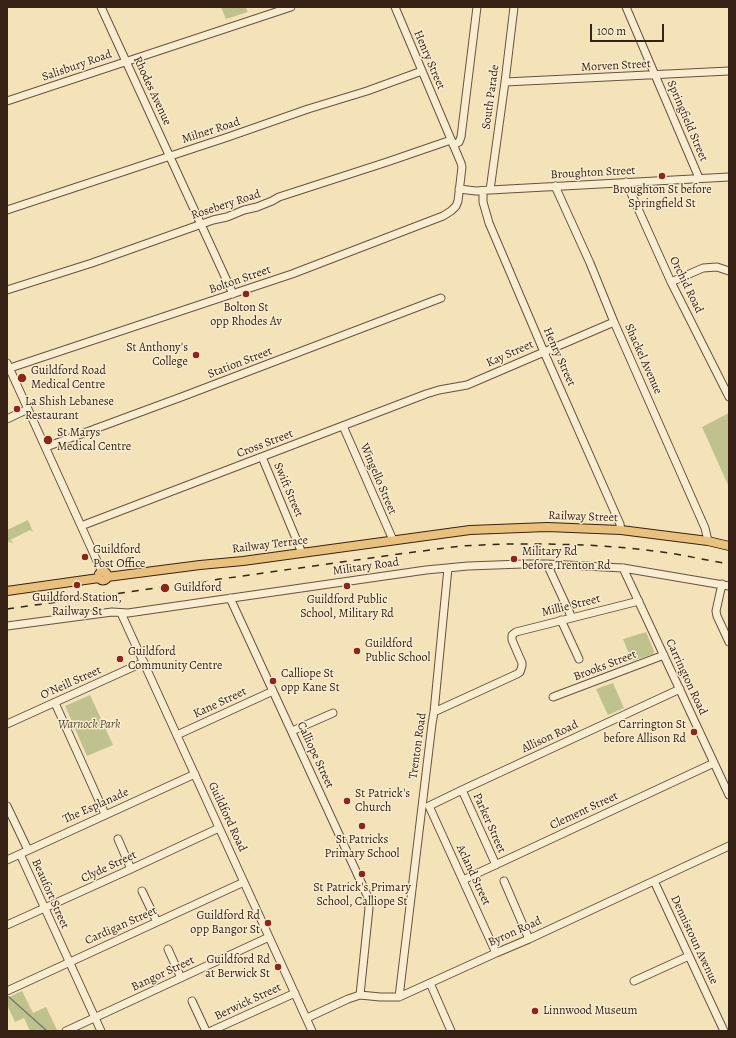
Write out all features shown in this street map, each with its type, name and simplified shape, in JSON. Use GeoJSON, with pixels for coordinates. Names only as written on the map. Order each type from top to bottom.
{"type":"FeatureCollection","features":[{"type":"Feature","properties":{"kind":"main road","name":"Railway Street"},"geometry":{"type":"LineString","coordinates":[[436,535],[470,530],[547,528],[620,530],[708,541],[729,546]]}},
{"type":"Feature","properties":{"kind":"main road","name":"Railway Terrace"},"geometry":{"type":"LineString","coordinates":[[7,591],[102,575],[302,553],[436,535]]}},
{"type":"Feature","properties":{"kind":"street","name":"Rhodes Avenue"},"geometry":{"type":"LineString","coordinates":[[101,7],[233,294]]}},
{"type":"Feature","properties":{"kind":"street","name":"Salisbury Road"},"geometry":{"type":"LineString","coordinates":[[7,101],[126,61],[171,48],[291,7]]}},
{"type":"Feature","properties":{"kind":"street","name":"Henry Street"},"geometry":{"type":"LineString","coordinates":[[394,7],[461,163],[459,190]]}},
{"type":"Feature","properties":{"kind":"street"},"geometry":{"type":"LineString","coordinates":[[452,143],[459,142],[461,137],[477,7]]}},
{"type":"Feature","properties":{"kind":"street","name":"South Parade"},"geometry":{"type":"LineString","coordinates":[[479,191],[505,82],[514,7]]}},
{"type":"Feature","properties":{"kind":"street","name":"Springfield Street"},"geometry":{"type":"LineString","coordinates":[[626,7],[700,178]]}},
{"type":"Feature","properties":{"kind":"street","name":"Milner Road"},"geometry":{"type":"LineString","coordinates":[[7,210],[308,109],[367,91],[422,71]]}},
{"type":"Feature","properties":{"kind":"street","name":"Morven Street"},"geometry":{"type":"LineString","coordinates":[[505,82],[729,71]]}},
{"type":"Feature","properties":{"kind":"street","name":"Rosebery Road"},"geometry":{"type":"LineString","coordinates":[[7,290],[92,263],[213,220],[257,207],[279,197],[387,162],[452,143]]}},
{"type":"Feature","properties":{"kind":"street","name":"Broughton Street"},"geometry":{"type":"LineString","coordinates":[[459,190],[479,191],[729,177]]}},
{"type":"Feature","properties":{"kind":"street","name":"Orchid Road"},"geometry":{"type":"LineString","coordinates":[[626,182],[672,282],[729,397]]}},
{"type":"Feature","properties":{"kind":"street","name":"Shackel Avenue"},"geometry":{"type":"LineString","coordinates":[[555,186],[590,263],[614,322],[704,528],[708,541]]}},
{"type":"Feature","properties":{"kind":"street","name":"Bolton Street"},"geometry":{"type":"LineString","coordinates":[[8,366],[292,274],[443,216],[456,206],[459,190]]}},
{"type":"Feature","properties":{"kind":"street","name":"Henry Street"},"geometry":{"type":"LineString","coordinates":[[479,191],[489,224],[620,524],[620,530]]}},
{"type":"Feature","properties":{"kind":"street"},"geometry":{"type":"LineString","coordinates":[[672,282],[703,268],[717,267],[729,271]]}},
{"type":"Feature","properties":{"kind":"street","name":"Station Street"},"geometry":{"type":"LineString","coordinates":[[46,447],[441,298]]}},
{"type":"Feature","properties":{"kind":"street","name":"Kay Street"},"geometry":{"type":"LineString","coordinates":[[458,387],[467,385],[614,322]]}},
{"type":"Feature","properties":{"kind":"street"},"geometry":{"type":"LineString","coordinates":[[8,366],[46,447],[102,575]]}},
{"type":"Feature","properties":{"kind":"street","name":"Cross Street"},"geometry":{"type":"LineString","coordinates":[[81,526],[426,394],[458,387]]}},
{"type":"Feature","properties":{"kind":"street"},"geometry":{"type":"LineString","coordinates":[[7,419],[28,409]]}},
{"type":"Feature","properties":{"kind":"street","name":"Wingello Street"},"geometry":{"type":"LineString","coordinates":[[343,426],[393,540]]}},
{"type":"Feature","properties":{"kind":"street","name":"Swift Street"},"geometry":{"type":"LineString","coordinates":[[262,457],[302,553]]}},
{"type":"Feature","properties":{"kind":"street"},"geometry":{"type":"LineString","coordinates":[[547,564],[572,618]]}},
{"type":"Feature","properties":{"kind":"street","name":"Military Road"},"geometry":{"type":"LineString","coordinates":[[7,626],[104,613],[121,613],[410,572],[468,566],[547,564],[623,568],[726,585]]}},
{"type":"Feature","properties":{"kind":"street","name":"Trenton Road"},"geometry":{"type":"LineString","coordinates":[[399,997],[425,805],[448,568]]}},
{"type":"Feature","properties":{"kind":"street","name":"Carrington Road"},"geometry":{"type":"LineString","coordinates":[[623,568],[729,795]]}},
{"type":"Feature","properties":{"kind":"street"},"geometry":{"type":"LineString","coordinates":[[726,585],[716,611],[729,642]]}},
{"type":"Feature","properties":{"kind":"street","name":"Calliope Street"},"geometry":{"type":"LineString","coordinates":[[230,598],[369,901],[360,995]]}},
{"type":"Feature","properties":{"kind":"street","name":"Millie Street"},"geometry":{"type":"LineString","coordinates":[[434,712],[520,672],[522,662],[513,644],[512,638],[514,633],[519,630],[639,601]]}},
{"type":"Feature","properties":{"kind":"street","name":"Guildford Road"},"geometry":{"type":"LineString","coordinates":[[121,613],[312,1031]]}},
{"type":"Feature","properties":{"kind":"street"},"geometry":{"type":"LineString","coordinates":[[561,620],[579,659]]}},
{"type":"Feature","properties":{"kind":"street","name":"Brooks Street"},"geometry":{"type":"LineString","coordinates":[[554,697],[664,655]]}},
{"type":"Feature","properties":{"kind":"street","name":"O'Neill Street"},"geometry":{"type":"LineString","coordinates":[[7,724],[144,662]]}},
{"type":"Feature","properties":{"kind":"street","name":"Allison Road"},"geometry":{"type":"LineString","coordinates":[[425,805],[462,790],[680,689]]}},
{"type":"Feature","properties":{"kind":"street","name":"Kane Street"},"geometry":{"type":"LineString","coordinates":[[177,734],[273,691]]}},
{"type":"Feature","properties":{"kind":"street"},"geometry":{"type":"LineString","coordinates":[[55,703],[105,814]]}},
{"type":"Feature","properties":{"kind":"street"},"geometry":{"type":"LineString","coordinates":[[292,731],[333,713]]}},
{"type":"Feature","properties":{"kind":"street","name":"Clement Street"},"geometry":{"type":"LineString","coordinates":[[463,880],[714,763]]}},
{"type":"Feature","properties":{"kind":"street","name":"The Esplanade"},"geometry":{"type":"LineString","coordinates":[[7,860],[195,774]]}},
{"type":"Feature","properties":{"kind":"street","name":"Parker Street"},"geometry":{"type":"LineString","coordinates":[[462,790],[496,865]]}},
{"type":"Feature","properties":{"kind":"street","name":"Acland Street"},"geometry":{"type":"LineString","coordinates":[[425,805],[463,880],[496,953]]}},
{"type":"Feature","properties":{"kind":"street"},"geometry":{"type":"LineString","coordinates":[[7,806],[28,850]]}},
{"type":"Feature","properties":{"kind":"street","name":"Clyde Street"},"geometry":{"type":"LineString","coordinates":[[7,925],[219,828]]}},
{"type":"Feature","properties":{"kind":"street"},"geometry":{"type":"LineString","coordinates":[[118,839],[131,869]]}},
{"type":"Feature","properties":{"kind":"street","name":"Byron Road"},"geometry":{"type":"LineString","coordinates":[[307,1018],[360,995],[399,997],[529,939],[729,846]]}},
{"type":"Feature","properties":{"kind":"street","name":"Beaufort Street"},"geometry":{"type":"LineString","coordinates":[[20,854],[101,1031]]}},
{"type":"Feature","properties":{"kind":"street"},"geometry":{"type":"LineString","coordinates":[[504,881],[529,939]]}},
{"type":"Feature","properties":{"kind":"street","name":"Dennistoun Avenue"},"geometry":{"type":"LineString","coordinates":[[654,881],[723,1031]]}},
{"type":"Feature","properties":{"kind":"street","name":"Cardigan Street"},"geometry":{"type":"LineString","coordinates":[[7,991],[244,882]]}},
{"type":"Feature","properties":{"kind":"street"},"geometry":{"type":"LineString","coordinates":[[142,891],[157,922]]}},
{"type":"Feature","properties":{"kind":"street","name":"Bangor Street"},"geometry":{"type":"LineString","coordinates":[[66,1031],[269,937]]}},
{"type":"Feature","properties":{"kind":"street"},"geometry":{"type":"LineString","coordinates":[[168,949],[181,978]]}},
{"type":"Feature","properties":{"kind":"street"},"geometry":{"type":"LineString","coordinates":[[634,981],[689,956]]}},
{"type":"Feature","properties":{"kind":"street"},"geometry":{"type":"LineString","coordinates":[[430,983],[451,1031]]}},
{"type":"Feature","properties":{"kind":"street","name":"Berwick Street"},"geometry":{"type":"LineString","coordinates":[[211,1031],[295,992]]}},
{"type":"Feature","properties":{"kind":"street"},"geometry":{"type":"LineString","coordinates":[[192,1001],[206,1031]]}},
{"type":"Feature","properties":{"kind":"green space"},"geometry":{"type":"Polygon","coordinates":[[[221,7],[245,7],[248,12],[226,19],[221,7]]]}},
{"type":"Feature","properties":{"kind":"green space"},"geometry":{"type":"Polygon","coordinates":[[[729,413],[729,487],[702,427],[729,413]]]}},
{"type":"Feature","properties":{"kind":"green space"},"geometry":{"type":"Polygon","coordinates":[[[28,520],[33,532],[30,530],[10,540],[13,542],[12,543],[7,541],[7,530],[28,520]]]}},
{"type":"Feature","properties":{"kind":"green space"},"geometry":{"type":"Polygon","coordinates":[[[646,632],[654,651],[653,654],[632,661],[623,639],[646,632]]]}},
{"type":"Feature","properties":{"kind":"green space"},"geometry":{"type":"Polygon","coordinates":[[[613,683],[624,708],[608,715],[596,689],[613,683]]]}},
{"type":"Feature","properties":{"kind":"green space","name":"Warnock Park"},"geometry":{"type":"Polygon","coordinates":[[[90,695],[113,745],[87,756],[65,706],[90,695]]]}},
{"type":"Feature","properties":{"kind":"green space"},"geometry":{"type":"Polygon","coordinates":[[[22,991],[33,1013],[46,1007],[57,1030],[30,1031],[24,1018],[15,1022],[7,1005],[7,998],[22,991]]]}},
{"type":"Feature","properties":{"kind":"waterway"},"geometry":{"type":"LineString","coordinates":[[9,997],[47,1031]]}},
{"type":"Feature","properties":{"kind":"railway"},"geometry":{"type":"LineString","coordinates":[[7,609],[461,546],[503,544],[587,545],[670,553],[729,564]]}},
{"type":"Feature","properties":{"kind":"place","name":"Broughton St before Springfield St"},"geometry":{"type":"Point","coordinates":[662,176]}},
{"type":"Feature","properties":{"kind":"place","name":"Bolton St opp Rhodes Av"},"geometry":{"type":"Point","coordinates":[246,294]}},
{"type":"Feature","properties":{"kind":"place","name":"St Anthony's College"},"geometry":{"type":"Point","coordinates":[196,355]}},
{"type":"Feature","properties":{"kind":"place","name":"Guildford Road Medical Centre"},"geometry":{"type":"Point","coordinates":[22,378]}},
{"type":"Feature","properties":{"kind":"place","name":"La Shish Lebanese Restaurant"},"geometry":{"type":"Point","coordinates":[17,409]}},
{"type":"Feature","properties":{"kind":"place","name":"St Marys Medical Centre"},"geometry":{"type":"Point","coordinates":[48,440]}},
{"type":"Feature","properties":{"kind":"place","name":"Guildford Post Office"},"geometry":{"type":"Point","coordinates":[85,557]}},
{"type":"Feature","properties":{"kind":"place","name":"Military Rd before Trenton Rd"},"geometry":{"type":"Point","coordinates":[514,559]}},
{"type":"Feature","properties":{"kind":"place","name":"Guildford Station, Railway St"},"geometry":{"type":"Point","coordinates":[77,585]}},
{"type":"Feature","properties":{"kind":"place","name":"Guildford Public School, Military Rd"},"geometry":{"type":"Point","coordinates":[347,586]}},
{"type":"Feature","properties":{"kind":"place","name":"Guildford"},"geometry":{"type":"Point","coordinates":[165,588]}},
{"type":"Feature","properties":{"kind":"place","name":"Guildford Public School"},"geometry":{"type":"Point","coordinates":[357,651]}},
{"type":"Feature","properties":{"kind":"place","name":"Guildford Community Centre"},"geometry":{"type":"Point","coordinates":[120,659]}},
{"type":"Feature","properties":{"kind":"place","name":"Calliope St opp Kane St"},"geometry":{"type":"Point","coordinates":[273,681]}},
{"type":"Feature","properties":{"kind":"place","name":"Carrington St before Allison Rd"},"geometry":{"type":"Point","coordinates":[694,732]}},
{"type":"Feature","properties":{"kind":"place","name":"St Patrick's Church"},"geometry":{"type":"Point","coordinates":[347,801]}},
{"type":"Feature","properties":{"kind":"place","name":"St Patricks Primary School"},"geometry":{"type":"Point","coordinates":[362,826]}},
{"type":"Feature","properties":{"kind":"place","name":"St Patrick's Primary School, Calliope St"},"geometry":{"type":"Point","coordinates":[362,874]}},
{"type":"Feature","properties":{"kind":"place","name":"Guildford Rd opp Bangor St"},"geometry":{"type":"Point","coordinates":[268,923]}},
{"type":"Feature","properties":{"kind":"place","name":"Guildford Rd at Berwick St"},"geometry":{"type":"Point","coordinates":[278,967]}},
{"type":"Feature","properties":{"kind":"place","name":"Linnwood Museum"},"geometry":{"type":"Point","coordinates":[535,1011]}}]}
